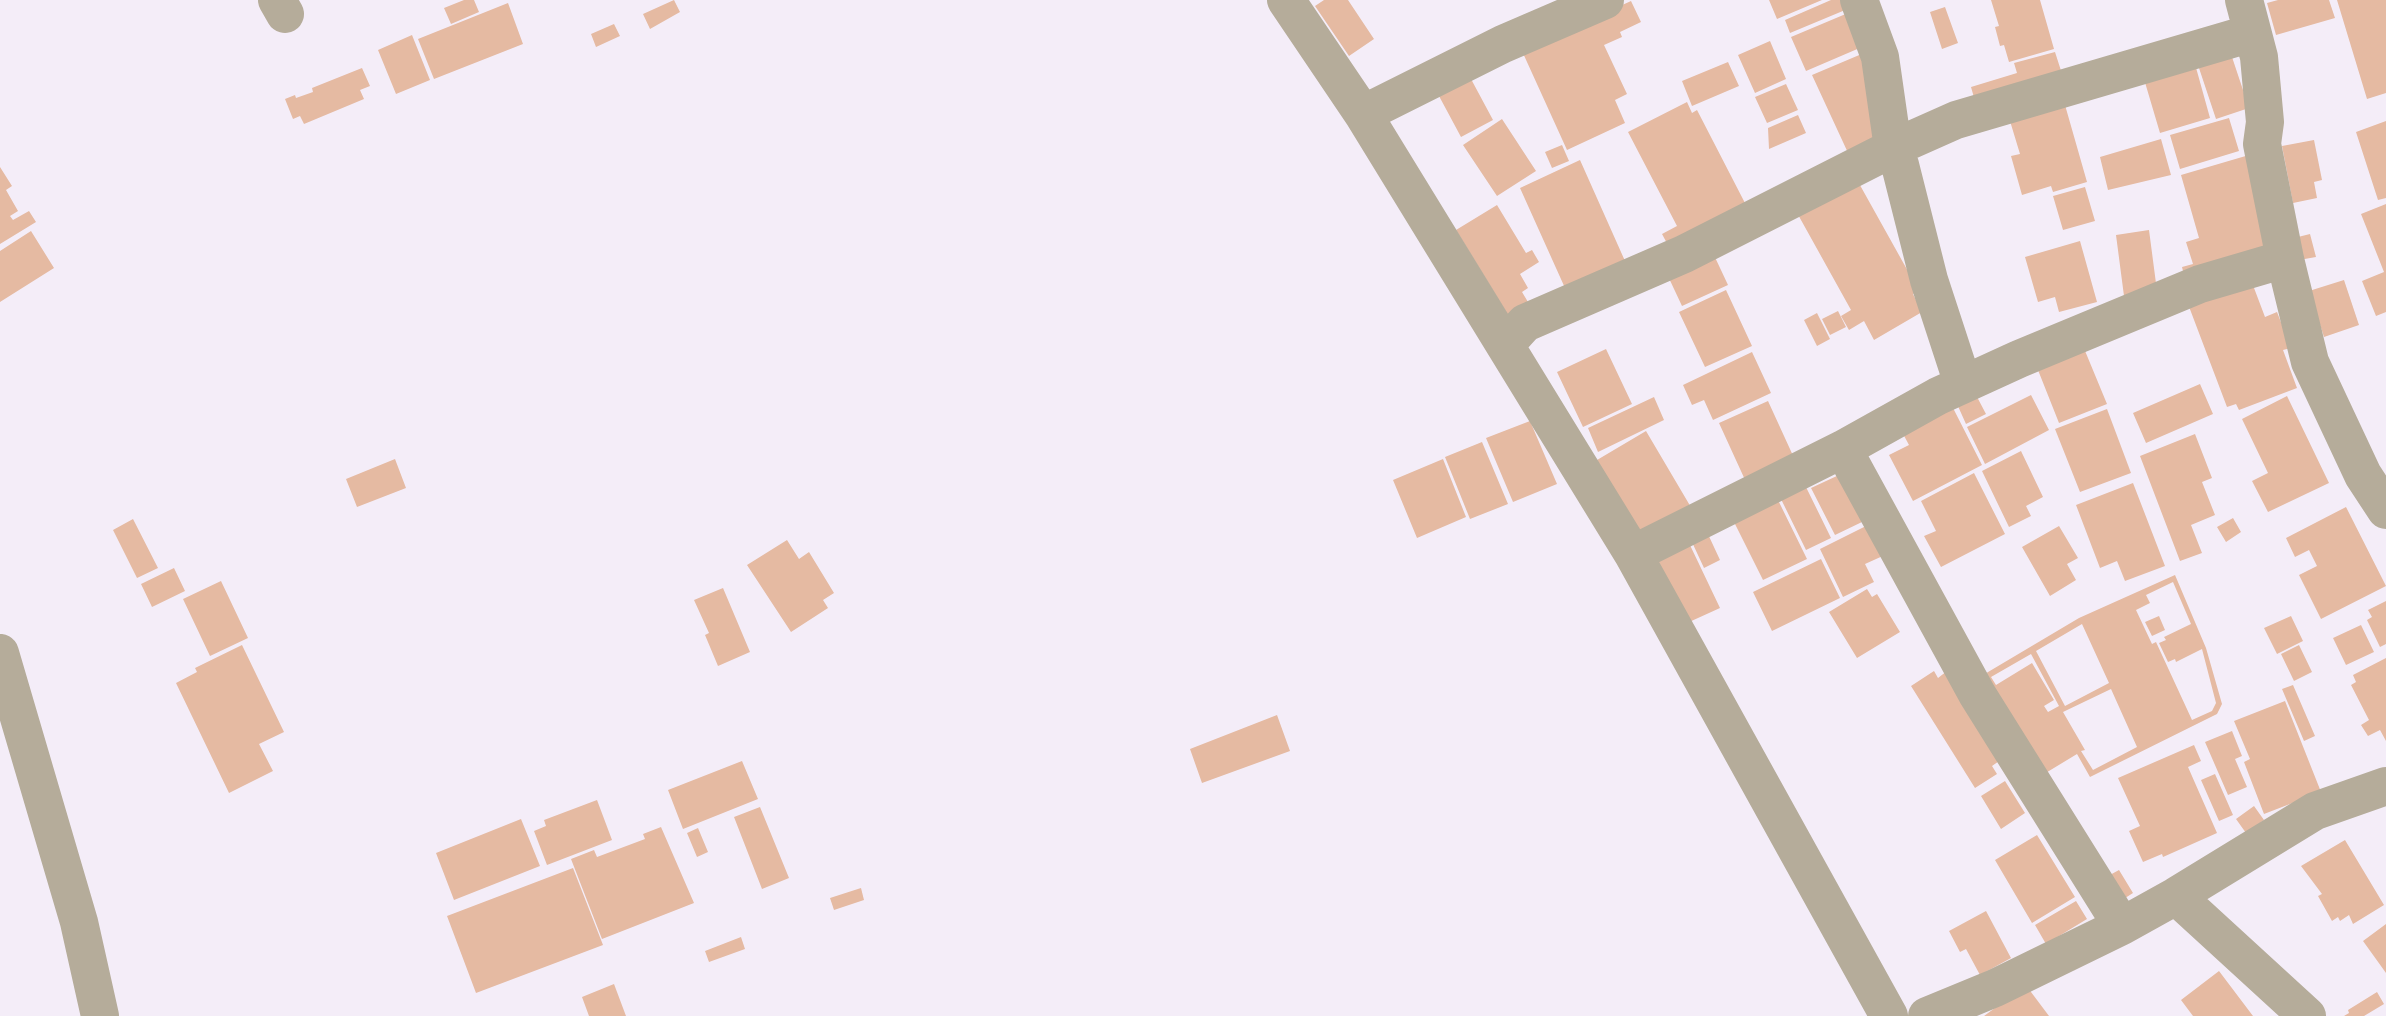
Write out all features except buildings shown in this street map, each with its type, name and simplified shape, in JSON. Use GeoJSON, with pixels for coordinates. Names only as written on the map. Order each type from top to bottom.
{"type":"FeatureCollection","features":[{"type":"Feature","properties":{"kind":"street"},"geometry":{"type":"LineString","coordinates":[[1286,0],[1363,114],[1633,554],[1889,1016]]}},
{"type":"Feature","properties":{"kind":"street"},"geometry":{"type":"LineString","coordinates":[[1363,114],[1503,44],[1605,0]]}},
{"type":"Feature","properties":{"kind":"street"},"geometry":{"type":"LineString","coordinates":[[1859,0],[1880,57],[1893,148],[1900,165],[1929,280],[1963,384]]}},
{"type":"Feature","properties":{"kind":"street"},"geometry":{"type":"LineString","coordinates":[[1505,345],[1525,323],[1684,254],[1893,148],[1956,120],[2248,16],[2259,57],[2265,122],[2262,144],[2285,259],[2310,362],[2363,475],[2386,510]]}},
{"type":"Feature","properties":{"kind":"street"},"geometry":{"type":"LineString","coordinates":[[1633,554],[1843,449],[1963,384],[2200,284],[2285,259]]}},
{"type":"Feature","properties":{"kind":"street"},"geometry":{"type":"LineString","coordinates":[[1843,449],[1977,694],[2122,926]]}},
{"type":"Feature","properties":{"kind":"street"},"geometry":{"type":"LineString","coordinates":[[0,653],[79,922],[100,1016]]}},
{"type":"Feature","properties":{"kind":"street"},"geometry":{"type":"LineString","coordinates":[[1929,1016],[1995,988],[2122,926],[2315,811],[2386,786]]}},
{"type":"Feature","properties":{"kind":"street"},"geometry":{"type":"LineString","coordinates":[[2176,896],[2307,1016]]}}]}
